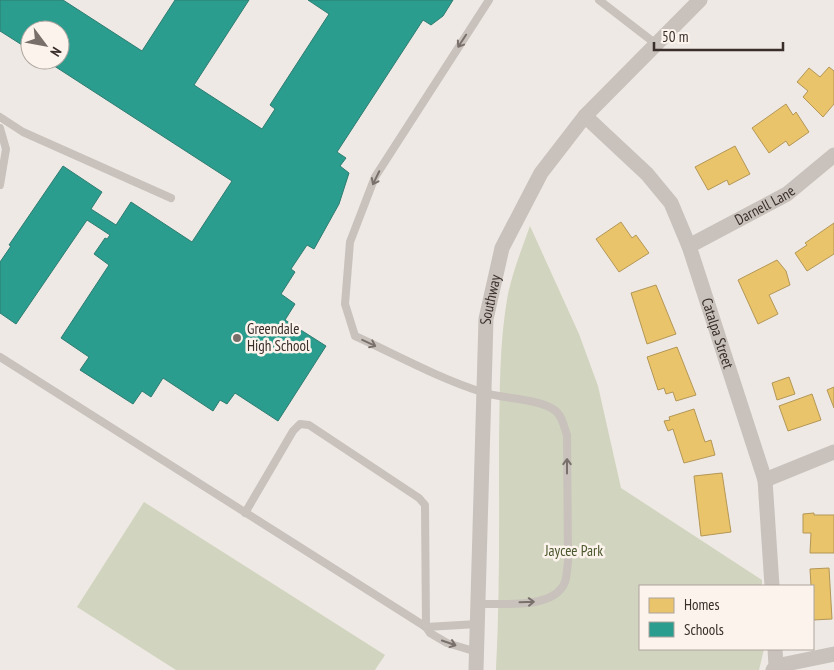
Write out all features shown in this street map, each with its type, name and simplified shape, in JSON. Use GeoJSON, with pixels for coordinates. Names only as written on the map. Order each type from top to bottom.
{"type":"FeatureCollection","features":[{"type":"Feature","properties":{"kind":"street","name":"Southway"},"geometry":{"type":"LineString","coordinates":[[476,670],[486,319],[502,248],[541,173],[585,116],[700,0]]}},
{"type":"Feature","properties":{"kind":"street","name":"Catalpa Street"},"geometry":{"type":"LineString","coordinates":[[585,116],[647,174],[671,203],[689,246],[765,480],[772,585]]}},
{"type":"Feature","properties":{"kind":"street","name":"Darnell Lane"},"geometry":{"type":"LineString","coordinates":[[689,246],[787,194],[834,155]]}},
{"type":"Feature","properties":{"kind":"street"},"geometry":{"type":"LineString","coordinates":[[765,480],[834,452]]}},
{"type":"Feature","properties":{"kind":"street"},"geometry":{"type":"LineString","coordinates":[[775,650],[774,668],[834,654]]}},
{"type":"Feature","properties":{"kind":"lane"},"geometry":{"type":"LineString","coordinates":[[478,604],[542,602],[554,596],[564,583],[568,562],[567,435],[562,418],[554,409],[542,405],[484,393],[444,379],[355,336],[345,304],[350,242],[375,177],[488,0]]}},
{"type":"Feature","properties":{"kind":"lane"},"geometry":{"type":"LineString","coordinates":[[599,0],[656,44]]}},
{"type":"Feature","properties":{"kind":"lane"},"geometry":{"type":"LineString","coordinates":[[0,116],[23,132],[171,198]]}},
{"type":"Feature","properties":{"kind":"lane"},"geometry":{"type":"LineString","coordinates":[[0,128],[6,149],[0,185]]}},
{"type":"Feature","properties":{"kind":"lane"},"geometry":{"type":"LineString","coordinates":[[0,357],[426,627],[430,633],[446,643],[477,652]]}},
{"type":"Feature","properties":{"kind":"lane"},"geometry":{"type":"LineString","coordinates":[[244,513],[293,431],[300,424],[309,425],[419,498],[425,505],[426,627]]}},
{"type":"Feature","properties":{"kind":"lane"},"geometry":{"type":"LineString","coordinates":[[426,627],[478,624]]}},
{"type":"Feature","properties":{"kind":"green space","name":"Jaycee Park"},"geometry":{"type":"Polygon","coordinates":[[[530,226],[579,334],[598,386],[621,488],[762,580],[762,585],[639,585],[639,650],[764,650],[759,670],[496,670],[499,584],[501,349],[508,294],[530,226]]]}},
{"type":"Feature","properties":{"kind":"green space"},"geometry":{"type":"Polygon","coordinates":[[[144,502],[385,655],[375,670],[176,670],[77,607],[144,502]]]}},
{"type":"Feature","properties":{"kind":"building: Homes"},"geometry":{"type":"Polygon","coordinates":[[[829,67],[834,71],[834,104],[823,117],[803,97],[808,91],[797,82],[809,68],[820,77],[829,67]]]}},
{"type":"Feature","properties":{"kind":"building: Homes"},"geometry":{"type":"Polygon","coordinates":[[[786,104],[793,115],[796,112],[809,132],[789,146],[786,141],[769,153],[752,128],[786,104]]]}},
{"type":"Feature","properties":{"kind":"building: Homes"},"geometry":{"type":"Polygon","coordinates":[[[735,146],[750,174],[729,185],[727,180],[708,190],[695,167],[735,146]]]}},
{"type":"Feature","properties":{"kind":"building: Homes"},"geometry":{"type":"Polygon","coordinates":[[[621,222],[632,238],[636,235],[649,253],[619,272],[596,239],[621,222]]]}},
{"type":"Feature","properties":{"kind":"building: Homes"},"geometry":{"type":"Polygon","coordinates":[[[834,223],[834,254],[807,271],[795,253],[807,245],[805,243],[834,223]]]}},
{"type":"Feature","properties":{"kind":"building: Homes"},"geometry":{"type":"Polygon","coordinates":[[[777,260],[786,271],[790,285],[769,295],[778,314],[758,324],[738,280],[777,260]]]}},
{"type":"Feature","properties":{"kind":"building: Homes"},"geometry":{"type":"Polygon","coordinates":[[[656,285],[676,334],[647,344],[631,293],[656,285]]]}},
{"type":"Feature","properties":{"kind":"building: Homes"},"geometry":{"type":"Polygon","coordinates":[[[677,347],[696,395],[676,401],[673,392],[666,394],[664,388],[658,390],[647,357],[677,347]]]}},
{"type":"Feature","properties":{"kind":"building: Homes"},"geometry":{"type":"Polygon","coordinates":[[[789,377],[795,394],[777,400],[772,383],[789,377]]]}},
{"type":"Feature","properties":{"kind":"building: Homes"},"geometry":{"type":"Polygon","coordinates":[[[834,387],[834,408],[827,390],[834,387]]]}},
{"type":"Feature","properties":{"kind":"building: Homes"},"geometry":{"type":"Polygon","coordinates":[[[812,394],[821,420],[788,431],[779,406],[812,394]]]}},
{"type":"Feature","properties":{"kind":"building: Homes"},"geometry":{"type":"Polygon","coordinates":[[[694,409],[705,442],[711,440],[715,455],[684,463],[673,429],[668,431],[664,421],[670,420],[669,417],[694,409]]]}},
{"type":"Feature","properties":{"kind":"building: Homes"},"geometry":{"type":"Polygon","coordinates":[[[722,473],[731,532],[701,536],[694,476],[722,473]]]}},
{"type":"Feature","properties":{"kind":"building: Homes"},"geometry":{"type":"Polygon","coordinates":[[[814,513],[814,515],[834,515],[834,553],[810,553],[811,533],[803,533],[803,514],[814,513]]]}},
{"type":"Feature","properties":{"kind":"building: Homes"},"geometry":{"type":"Polygon","coordinates":[[[829,568],[832,619],[814,620],[814,585],[811,585],[810,569],[829,568]]]}},
{"type":"Feature","properties":{"kind":"building: Schools"},"geometry":{"type":"Polygon","coordinates":[[[0,0],[63,0],[142,51],[175,0],[249,0],[194,85],[262,129],[275,109],[270,105],[329,14],[308,0],[453,0],[443,16],[431,25],[423,20],[337,152],[346,158],[340,166],[349,173],[339,204],[314,249],[307,245],[291,269],[295,272],[281,294],[295,304],[285,320],[326,346],[278,421],[235,393],[227,404],[220,400],[213,411],[163,378],[151,397],[142,391],[133,404],[80,370],[89,357],[61,338],[109,265],[94,254],[105,238],[107,239],[110,235],[87,220],[16,324],[0,313],[0,262],[11,246],[9,245],[63,166],[102,192],[91,209],[116,225],[131,202],[192,242],[232,181],[60,70],[70,70],[70,20],[20,20],[20,44],[0,31],[0,0]]]}},
{"type":"Feature","properties":{"kind":"place","name":"Greendale High School"},"geometry":{"type":"Point","coordinates":[237,338]}}]}
